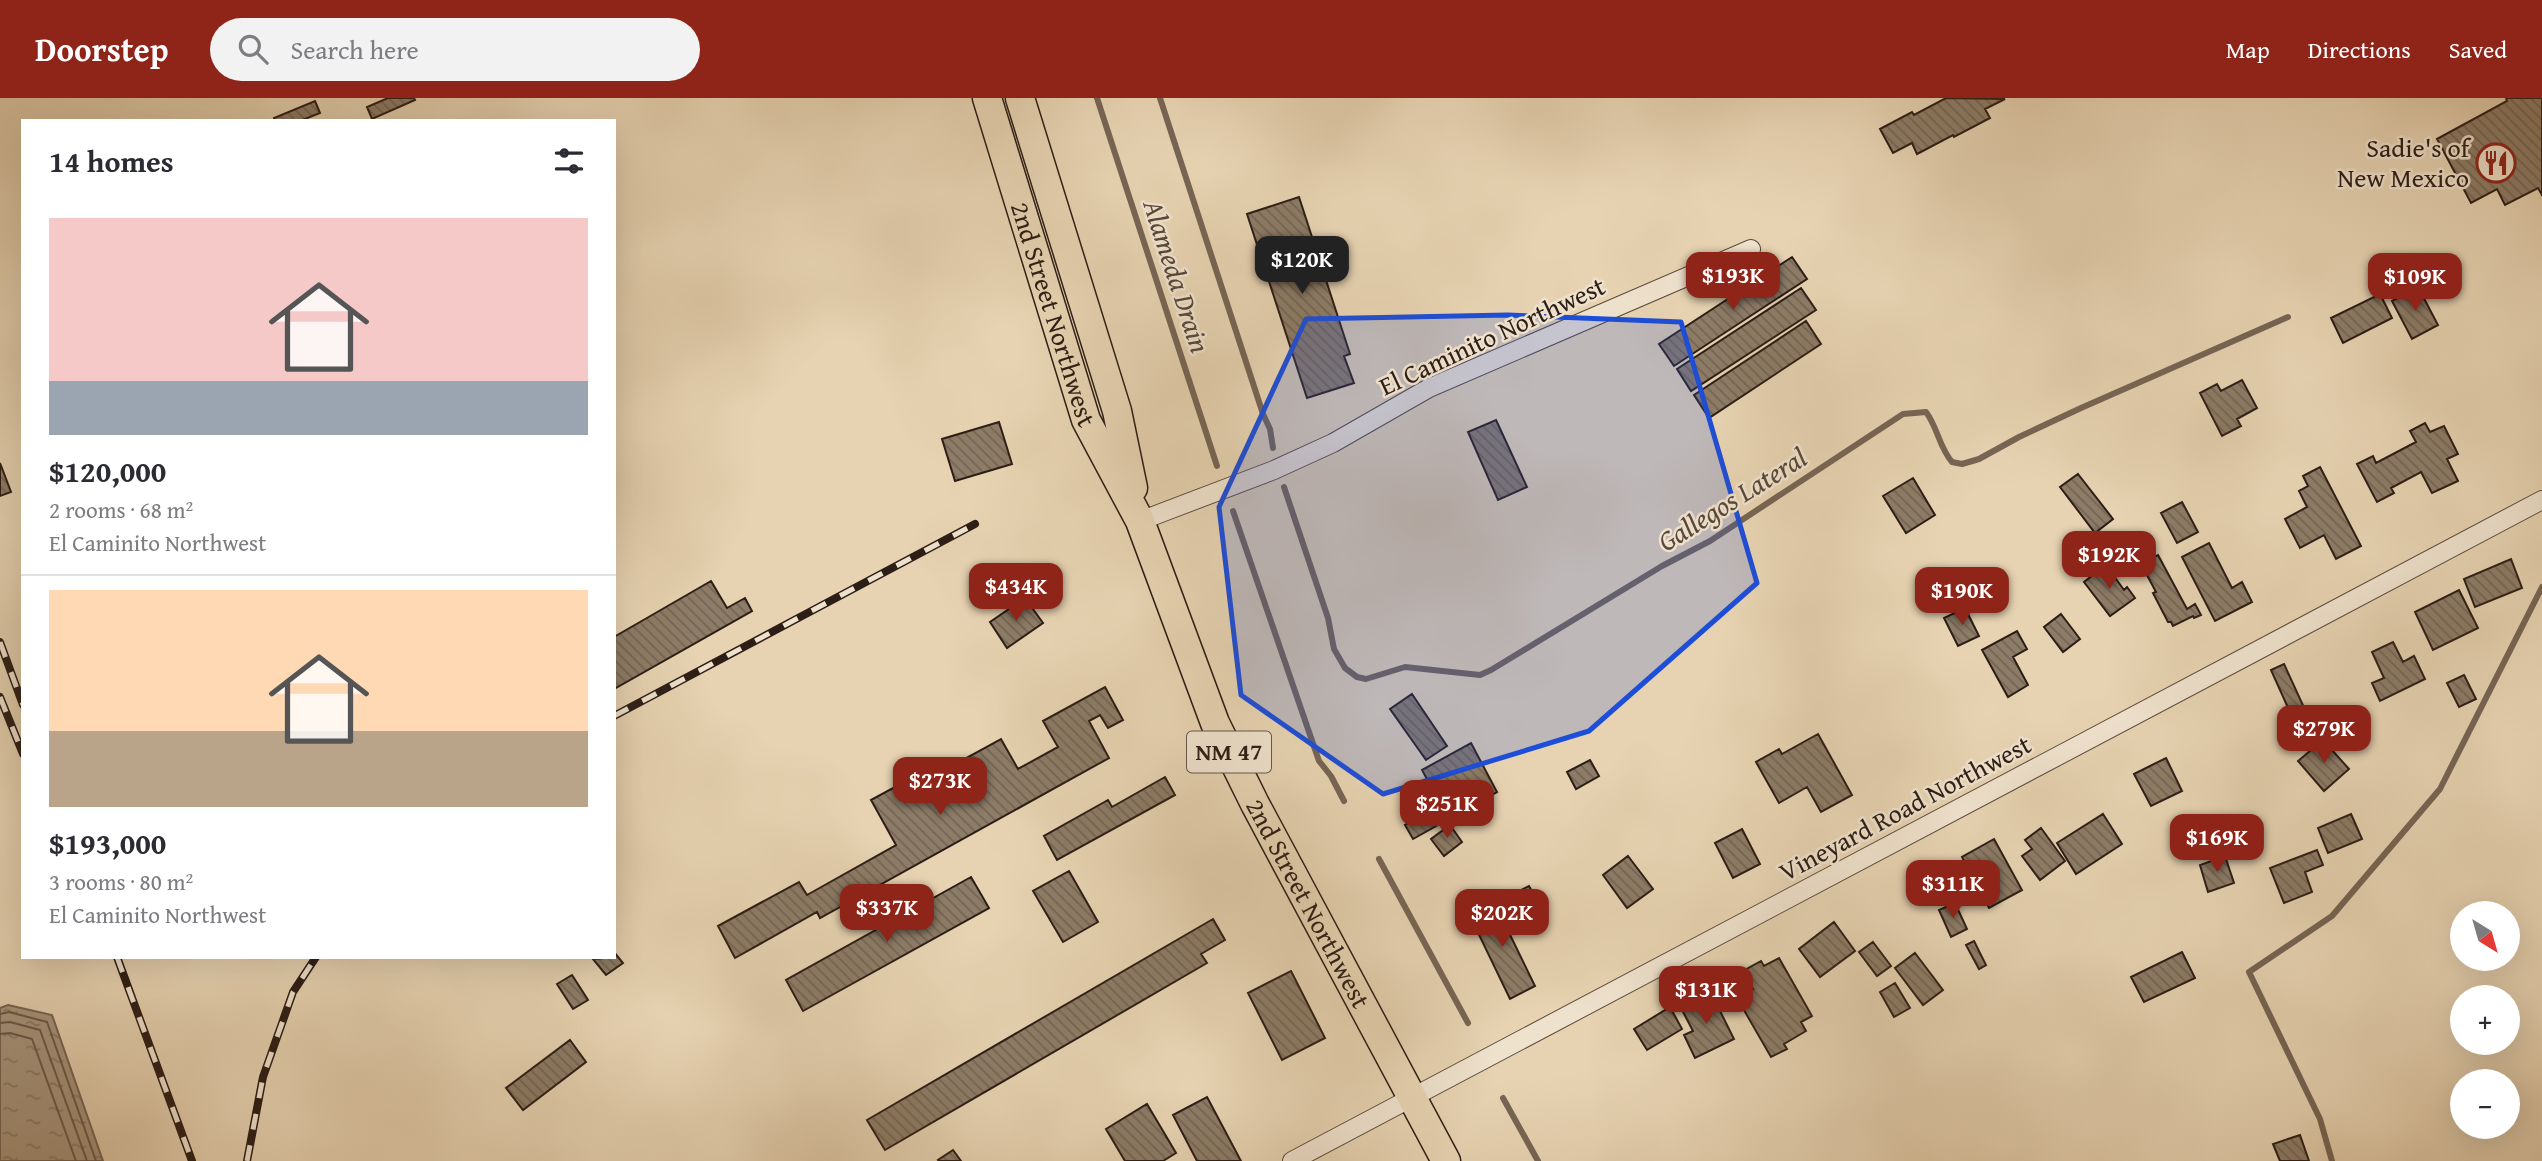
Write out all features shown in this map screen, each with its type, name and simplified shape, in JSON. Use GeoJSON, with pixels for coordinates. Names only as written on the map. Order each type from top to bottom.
{"type":"FeatureCollection","features":[{"type":"Feature","properties":{"kind":"main road","name":"2nd Street Northwest"},"geometry":{"type":"LineString","coordinates":[[987,98],[1086,420],[1140,521],[1215,723],[1265,824],[1446,1161]]}},
{"type":"Feature","properties":{"kind":"main road","name":"2nd Street Northwest"},"geometry":{"type":"LineString","coordinates":[[1020,98],[1116,411],[1140,521]]}},
{"type":"Feature","properties":{"kind":"street","name":"El Caminito Northwest"},"geometry":{"type":"LineString","coordinates":[[1140,521],[1274,470],[1333,443],[1429,388],[1751,249]]}},
{"type":"Feature","properties":{"kind":"street","name":"Vineyard Road Northwest"},"geometry":{"type":"LineString","coordinates":[[1292,1161],[2542,500]]}},
{"type":"Feature","properties":{"kind":"highlighted area"},"geometry":{"type":"Polygon","coordinates":[[[1508,315],[1681,322],[1757,583],[1589,731],[1383,794],[1241,695],[1219,507],[1306,319],[1508,315]]]}},
{"type":"Feature","properties":{"kind":"water"},"geometry":{"type":"Polygon","coordinates":[[[8,1005],[52,1015],[103,1161],[0,1161],[0,1008],[8,1005]]]}},
{"type":"Feature","properties":{"kind":"building"},"geometry":{"type":"Polygon","coordinates":[[[388,98],[415,100],[372,119],[367,107],[388,98]]]}},
{"type":"Feature","properties":{"kind":"building"},"geometry":{"type":"Polygon","coordinates":[[[1946,98],[2005,99],[1985,109],[1990,118],[1954,137],[1953,135],[1917,154],[1912,143],[1893,153],[1880,129],[1946,98]]]}},
{"type":"Feature","properties":{"kind":"building","name":"Sadie's of New Mexico"},"geometry":{"type":"Polygon","coordinates":[[[2506,98],[2542,98],[2542,195],[2538,188],[2505,205],[2497,189],[2471,203],[2437,139],[2507,101],[2506,98]]]}},
{"type":"Feature","properties":{"kind":"building"},"geometry":{"type":"Polygon","coordinates":[[[315,101],[320,113],[305,119],[274,118],[315,101]]]}},
{"type":"Feature","properties":{"kind":"building"},"geometry":{"type":"Polygon","coordinates":[[[1299,197],[1350,354],[1344,356],[1354,383],[1307,398],[1247,214],[1299,197]]]}},
{"type":"Feature","properties":{"kind":"building"},"geometry":{"type":"Polygon","coordinates":[[[1792,257],[1807,279],[1674,366],[1659,344],[1792,257]]]}},
{"type":"Feature","properties":{"kind":"building"},"geometry":{"type":"Polygon","coordinates":[[[2418,287],[2438,325],[2412,339],[2392,301],[2418,287]]]}},
{"type":"Feature","properties":{"kind":"building"},"geometry":{"type":"Polygon","coordinates":[[[1801,288],[1816,310],[1691,391],[1677,369],[1801,288]]]}},
{"type":"Feature","properties":{"kind":"building"},"geometry":{"type":"Polygon","coordinates":[[[2380,294],[2392,318],[2343,343],[2331,318],[2380,294]]]}},
{"type":"Feature","properties":{"kind":"building"},"geometry":{"type":"Polygon","coordinates":[[[1806,321],[1821,344],[1709,418],[1694,395],[1806,321]]]}},
{"type":"Feature","properties":{"kind":"building"},"geometry":{"type":"Polygon","coordinates":[[[2242,380],[2257,408],[2237,419],[2241,426],[2222,436],[2200,393],[2217,384],[2221,391],[2242,380]]]}},
{"type":"Feature","properties":{"kind":"building"},"geometry":{"type":"Polygon","coordinates":[[[1496,420],[1527,487],[1498,500],[1468,432],[1496,420]]]}},
{"type":"Feature","properties":{"kind":"building"},"geometry":{"type":"Polygon","coordinates":[[[999,422],[1012,464],[955,481],[942,439],[999,422]]]}},
{"type":"Feature","properties":{"kind":"building"},"geometry":{"type":"Polygon","coordinates":[[[2425,423],[2430,432],[2444,426],[2458,454],[2447,459],[2458,481],[2432,493],[2421,472],[2391,488],[2394,493],[2377,502],[2357,464],[2373,456],[2376,463],[2416,442],[2410,431],[2425,423]]]}},
{"type":"Feature","properties":{"kind":"building"},"geometry":{"type":"Polygon","coordinates":[[[0,463],[11,492],[0,496],[0,463]]]}},
{"type":"Feature","properties":{"kind":"building"},"geometry":{"type":"Polygon","coordinates":[[[2320,467],[2361,546],[2336,559],[2324,535],[2300,548],[2285,519],[2307,507],[2299,491],[2308,486],[2303,476],[2320,467]]]}},
{"type":"Feature","properties":{"kind":"building"},"geometry":{"type":"Polygon","coordinates":[[[2078,474],[2113,519],[2095,533],[2060,487],[2078,474]]]}},
{"type":"Feature","properties":{"kind":"building"},"geometry":{"type":"Polygon","coordinates":[[[1913,478],[1935,515],[1906,533],[1883,496],[1913,478]]]}},
{"type":"Feature","properties":{"kind":"building"},"geometry":{"type":"Polygon","coordinates":[[[2182,502],[2198,532],[2177,543],[2161,513],[2182,502]]]}},
{"type":"Feature","properties":{"kind":"building"},"geometry":{"type":"Polygon","coordinates":[[[2209,543],[2232,588],[2242,582],[2252,602],[2215,621],[2182,557],[2209,543]]]}},
{"type":"Feature","properties":{"kind":"building"},"geometry":{"type":"Polygon","coordinates":[[[2158,555],[2187,609],[2195,604],[2201,615],[2173,626],[2168,622],[2141,564],[2158,555]]]}},
{"type":"Feature","properties":{"kind":"building"},"geometry":{"type":"Polygon","coordinates":[[[2511,559],[2522,588],[2475,607],[2464,579],[2511,559]]]}},
{"type":"Feature","properties":{"kind":"building"},"geometry":{"type":"Polygon","coordinates":[[[2106,565],[2124,590],[2127,587],[2135,598],[2110,616],[2084,582],[2106,565]]]}},
{"type":"Feature","properties":{"kind":"building"},"geometry":{"type":"Polygon","coordinates":[[[711,581],[727,608],[745,598],[752,611],[616,688],[616,636],[711,581]]]}},
{"type":"Feature","properties":{"kind":"building"},"geometry":{"type":"Polygon","coordinates":[[[2459,590],[2478,628],[2433,650],[2415,612],[2459,590]]]}},
{"type":"Feature","properties":{"kind":"building"},"geometry":{"type":"Polygon","coordinates":[[[1025,598],[1043,623],[1007,648],[990,622],[1025,598]]]}},
{"type":"Feature","properties":{"kind":"building"},"geometry":{"type":"Polygon","coordinates":[[[1965,608],[1979,636],[1958,646],[1944,618],[1965,608]]]}},
{"type":"Feature","properties":{"kind":"building"},"geometry":{"type":"Polygon","coordinates":[[[2061,614],[2080,639],[2063,652],[2044,627],[2061,614]]]}},
{"type":"Feature","properties":{"kind":"building"},"geometry":{"type":"Polygon","coordinates":[[[2017,631],[2027,649],[2013,657],[2028,685],[2008,697],[1982,650],[2017,631]]]}},
{"type":"Feature","properties":{"kind":"building"},"geometry":{"type":"Polygon","coordinates":[[[2393,642],[2403,662],[2414,656],[2425,679],[2380,701],[2372,683],[2384,678],[2372,652],[2393,642]]]}},
{"type":"Feature","properties":{"kind":"building"},"geometry":{"type":"Polygon","coordinates":[[[2284,664],[2307,714],[2294,721],[2271,670],[2284,664]]]}},
{"type":"Feature","properties":{"kind":"building"},"geometry":{"type":"Polygon","coordinates":[[[2464,675],[2476,699],[2459,707],[2447,683],[2464,675]]]}},
{"type":"Feature","properties":{"kind":"building"},"geometry":{"type":"Polygon","coordinates":[[[1105,687],[1123,720],[1108,728],[1100,715],[1089,721],[1109,758],[820,918],[817,912],[735,958],[718,926],[799,882],[807,895],[896,845],[871,800],[904,782],[908,790],[1001,739],[1018,769],[1058,747],[1043,721],[1105,687]]]}},
{"type":"Feature","properties":{"kind":"building"},"geometry":{"type":"Polygon","coordinates":[[[1412,694],[1447,746],[1426,760],[1390,709],[1412,694]]]}},
{"type":"Feature","properties":{"kind":"building"},"geometry":{"type":"Polygon","coordinates":[[[1818,734],[1852,795],[1821,812],[1807,787],[1779,803],[1756,762],[1779,749],[1782,754],[1818,734]]]}},
{"type":"Feature","properties":{"kind":"building"},"geometry":{"type":"Polygon","coordinates":[[[2323,740],[2349,769],[2324,791],[2298,761],[2323,740]]]}},
{"type":"Feature","properties":{"kind":"building"},"geometry":{"type":"Polygon","coordinates":[[[1471,743],[1497,792],[1413,839],[1405,825],[1441,805],[1422,770],[1471,743]]]}},
{"type":"Feature","properties":{"kind":"building"},"geometry":{"type":"Polygon","coordinates":[[[2166,758],[2182,791],[2151,806],[2134,774],[2166,758]]]}},
{"type":"Feature","properties":{"kind":"building"},"geometry":{"type":"Polygon","coordinates":[[[1590,760],[1599,776],[1576,789],[1567,772],[1590,760]]]}},
{"type":"Feature","properties":{"kind":"building"},"geometry":{"type":"Polygon","coordinates":[[[1165,777],[1175,795],[1057,860],[1044,836],[1108,800],[1112,807],[1165,777]]]}},
{"type":"Feature","properties":{"kind":"building"},"geometry":{"type":"Polygon","coordinates":[[[2103,814],[2122,844],[2076,874],[2057,843],[2103,814]]]}},
{"type":"Feature","properties":{"kind":"building"},"geometry":{"type":"Polygon","coordinates":[[[2351,814],[2362,839],[2328,853],[2318,828],[2351,814]]]}},
{"type":"Feature","properties":{"kind":"building"},"geometry":{"type":"Polygon","coordinates":[[[1450,825],[1462,842],[1444,856],[1431,839],[1450,825]]]}},
{"type":"Feature","properties":{"kind":"building"},"geometry":{"type":"Polygon","coordinates":[[[2041,828],[2065,861],[2040,880],[2022,856],[2032,849],[2025,840],[2041,828]]]}},
{"type":"Feature","properties":{"kind":"building"},"geometry":{"type":"Polygon","coordinates":[[[1742,829],[1760,864],[1733,878],[1715,843],[1742,829]]]}},
{"type":"Feature","properties":{"kind":"building"},"geometry":{"type":"Polygon","coordinates":[[[1994,839],[2022,890],[1989,908],[1962,857],[1994,839]]]}},
{"type":"Feature","properties":{"kind":"building"},"geometry":{"type":"Polygon","coordinates":[[[2317,850],[2323,865],[2305,872],[2312,892],[2284,903],[2270,868],[2317,850]]]}},
{"type":"Feature","properties":{"kind":"building"},"geometry":{"type":"Polygon","coordinates":[[[1628,856],[1653,889],[1627,908],[1603,875],[1628,856]]]}},
{"type":"Feature","properties":{"kind":"building"},"geometry":{"type":"Polygon","coordinates":[[[2225,856],[2234,883],[2208,892],[2200,865],[2225,856]]]}},
{"type":"Feature","properties":{"kind":"building"},"geometry":{"type":"Polygon","coordinates":[[[1069,871],[1098,922],[1063,942],[1033,891],[1069,871]]]}},
{"type":"Feature","properties":{"kind":"building"},"geometry":{"type":"Polygon","coordinates":[[[971,877],[989,908],[803,1011],[786,980],[971,877]]]}},
{"type":"Feature","properties":{"kind":"building"},"geometry":{"type":"Polygon","coordinates":[[[1529,886],[1542,910],[1519,922],[1507,897],[1529,886]]]}},
{"type":"Feature","properties":{"kind":"building"},"geometry":{"type":"Polygon","coordinates":[[[1493,900],[1535,986],[1510,999],[1468,912],[1493,900]]]}},
{"type":"Feature","properties":{"kind":"building"},"geometry":{"type":"Polygon","coordinates":[[[1955,903],[1967,929],[1951,937],[1939,910],[1955,903]]]}},
{"type":"Feature","properties":{"kind":"building"},"geometry":{"type":"Polygon","coordinates":[[[1213,919],[1225,940],[1201,954],[1207,963],[885,1150],[867,1120],[1213,919]]]}},
{"type":"Feature","properties":{"kind":"building"},"geometry":{"type":"Polygon","coordinates":[[[1834,922],[1855,951],[1820,977],[1799,949],[1834,922]]]}},
{"type":"Feature","properties":{"kind":"building"},"geometry":{"type":"Polygon","coordinates":[[[1974,941],[1986,965],[1979,969],[1966,945],[1974,941]]]}},
{"type":"Feature","properties":{"kind":"building"},"geometry":{"type":"Polygon","coordinates":[[[1873,942],[1891,966],[1877,976],[1859,952],[1873,942]]]}},
{"type":"Feature","properties":{"kind":"building"},"geometry":{"type":"Polygon","coordinates":[[[2182,952],[2195,978],[2144,1002],[2131,977],[2182,952]]]}},
{"type":"Feature","properties":{"kind":"building"},"geometry":{"type":"Polygon","coordinates":[[[1915,953],[1943,990],[1923,1005],[1895,968],[1915,953]]]}},
{"type":"Feature","properties":{"kind":"building"},"geometry":{"type":"Polygon","coordinates":[[[616,954],[623,963],[606,975],[593,959],[616,959],[616,954]]]}},
{"type":"Feature","properties":{"kind":"building"},"geometry":{"type":"Polygon","coordinates":[[[1779,958],[1812,1016],[1801,1022],[1806,1031],[1784,1044],[1787,1049],[1771,1057],[1737,998],[1753,989],[1743,971],[1761,961],[1764,966],[1779,958]]]}},
{"type":"Feature","properties":{"kind":"building"},"geometry":{"type":"Polygon","coordinates":[[[1291,971],[1325,1038],[1282,1060],[1248,993],[1291,971]]]}},
{"type":"Feature","properties":{"kind":"building"},"geometry":{"type":"Polygon","coordinates":[[[572,975],[588,1000],[573,1009],[557,984],[572,975]]]}},
{"type":"Feature","properties":{"kind":"building"},"geometry":{"type":"Polygon","coordinates":[[[1895,983],[1910,1008],[1894,1017],[1880,992],[1895,983]]]}},
{"type":"Feature","properties":{"kind":"building"},"geometry":{"type":"Polygon","coordinates":[[[1711,993],[1734,1039],[1695,1058],[1684,1035],[1693,1031],[1681,1008],[1711,993]]]}},
{"type":"Feature","properties":{"kind":"building"},"geometry":{"type":"Polygon","coordinates":[[[1670,1007],[1682,1029],[1647,1050],[1634,1029],[1670,1007]]]}},
{"type":"Feature","properties":{"kind":"building"},"geometry":{"type":"Polygon","coordinates":[[[570,1040],[586,1062],[523,1110],[506,1088],[570,1040]]]}},
{"type":"Feature","properties":{"kind":"building"},"geometry":{"type":"Polygon","coordinates":[[[1207,1097],[1241,1161],[1197,1161],[1173,1115],[1207,1097]]]}},
{"type":"Feature","properties":{"kind":"building"},"geometry":{"type":"Polygon","coordinates":[[[1147,1104],[1176,1153],[1163,1161],[1125,1161],[1106,1129],[1147,1104]]]}},
{"type":"Feature","properties":{"kind":"building"},"geometry":{"type":"Polygon","coordinates":[[[2300,1135],[2309,1161],[2280,1161],[2273,1144],[2300,1135]]]}},
{"type":"Feature","properties":{"kind":"building"},"geometry":{"type":"Polygon","coordinates":[[[953,1150],[961,1161],[938,1160],[953,1150]]]}},
{"type":"Feature","properties":{"kind":"waterway","name":"Alameda Drain"},"geometry":{"type":"LineString","coordinates":[[1097,98],[1217,466]]}},
{"type":"Feature","properties":{"kind":"waterway","name":"Gallegos Lateral"},"geometry":{"type":"LineString","coordinates":[[1160,98],[1270,429],[1273,448]]}},
{"type":"Feature","properties":{"kind":"waterway","name":"Gallegos Lateral"},"geometry":{"type":"LineString","coordinates":[[1284,487],[1328,618],[1334,649],[1345,668],[1357,677],[1366,679],[1405,667],[1480,675],[1662,566],[1710,541],[1903,414],[1926,412],[1952,462],[1962,464],[1979,459],[2081,408],[2288,317]]}},
{"type":"Feature","properties":{"kind":"waterway","name":"Alameda Drain"},"geometry":{"type":"LineString","coordinates":[[1233,511],[1319,761],[1331,776],[1344,801]]}},
{"type":"Feature","properties":{"kind":"waterway"},"geometry":{"type":"LineString","coordinates":[[2332,1161],[2320,1119],[2249,972],[2332,916],[2440,789],[2542,587]]}},
{"type":"Feature","properties":{"kind":"waterway","name":"Alameda Drain"},"geometry":{"type":"LineString","coordinates":[[1379,859],[1468,1023]]}},
{"type":"Feature","properties":{"kind":"waterway","name":"Alameda Drain"},"geometry":{"type":"LineString","coordinates":[[1503,1098],[1538,1161]]}},
{"type":"Feature","properties":{"kind":"railway"},"geometry":{"type":"LineString","coordinates":[[616,715],[975,524]]}},
{"type":"Feature","properties":{"kind":"railway"},"geometry":{"type":"LineString","coordinates":[[0,642],[21,700]]}},
{"type":"Feature","properties":{"kind":"railway"},"geometry":{"type":"LineString","coordinates":[[0,697],[21,749]]}},
{"type":"Feature","properties":{"kind":"railway"},"geometry":{"type":"LineString","coordinates":[[118,959],[192,1161]]}},
{"type":"Feature","properties":{"kind":"railway"},"geometry":{"type":"LineString","coordinates":[[247,1161],[263,1077],[293,992],[315,959]]}},
{"type":"Feature","properties":{"kind":"place","name":"Sadie's of New Mexico"},"geometry":{"type":"Point","coordinates":[2496,163]}}]}
